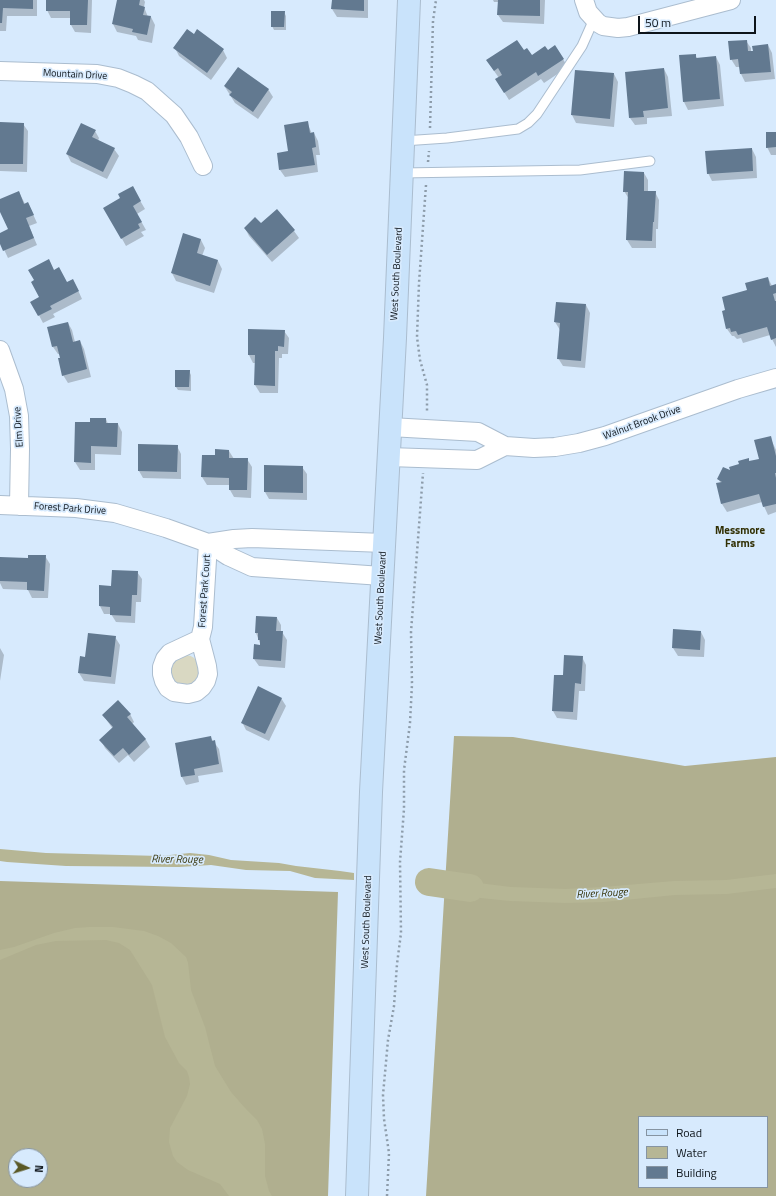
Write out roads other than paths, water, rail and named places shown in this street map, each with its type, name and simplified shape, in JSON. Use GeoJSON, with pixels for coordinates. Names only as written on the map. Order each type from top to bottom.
{"type":"FeatureCollection","features":[{"type":"Feature","properties":{"kind":"main road","name":"West South Boulevard"},"geometry":{"type":"LineString","coordinates":[[357,1196],[371,792],[389,457],[409,0]]}},
{"type":"Feature","properties":{"kind":"street"},"geometry":{"type":"LineString","coordinates":[[584,0],[588,12],[594,20],[609,28],[628,27],[731,0]]}},
{"type":"Feature","properties":{"kind":"street","name":"Mountain Drive"},"geometry":{"type":"LineString","coordinates":[[0,71],[97,74],[118,78],[134,84],[148,91],[174,114],[189,137],[203,166]]}},
{"type":"Feature","properties":{"kind":"street","name":"Elm Drive"},"geometry":{"type":"LineString","coordinates":[[0,350],[14,389],[19,416],[20,448],[18,506]]}},
{"type":"Feature","properties":{"kind":"street","name":"Walnut Brook Drive"},"geometry":{"type":"LineString","coordinates":[[390,427],[478,432],[505,446],[548,448],[579,443],[605,436],[738,389],[776,378]]}},
{"type":"Feature","properties":{"kind":"street"},"geometry":{"type":"LineString","coordinates":[[446,459],[447,430]]}},
{"type":"Feature","properties":{"kind":"street","name":"Walnut Brook Drive"},"geometry":{"type":"LineString","coordinates":[[389,457],[477,460],[505,446]]}},
{"type":"Feature","properties":{"kind":"street","name":"Forest Park Drive"},"geometry":{"type":"LineString","coordinates":[[0,506],[76,508],[115,512],[208,543],[228,556],[252,566],[382,576]]}},
{"type":"Feature","properties":{"kind":"street","name":"Forest Park Drive"},"geometry":{"type":"LineString","coordinates":[[208,543],[252,538],[384,543]]}},
{"type":"Feature","properties":{"kind":"street","name":"Forest Park Court"},"geometry":{"type":"LineString","coordinates":[[200,639],[203,627],[208,543]]}},
{"type":"Feature","properties":{"kind":"lane"},"geometry":{"type":"LineString","coordinates":[[404,141],[430,140],[518,129],[528,123],[537,114],[582,46],[594,20]]}},
{"type":"Feature","properties":{"kind":"lane"},"geometry":{"type":"LineString","coordinates":[[402,173],[580,170],[650,162]]}},
{"type":"Feature","properties":{"kind":"water"},"geometry":{"type":"Polygon","coordinates":[[[0,849],[46,853],[160,856],[190,853],[209,855],[231,860],[279,863],[354,873],[354,880],[315,878],[290,871],[246,870],[211,865],[179,867],[66,866],[7,862],[0,861],[0,849]]]}},
{"type":"Feature","properties":{"kind":"water"},"geometry":{"type":"Polygon","coordinates":[[[776,874],[776,888],[727,894],[675,895],[604,902],[565,903],[510,901],[441,894],[431,887],[433,880],[438,878],[511,887],[565,889],[674,881],[726,880],[776,874]]]}},
{"type":"Feature","properties":{"kind":"water"},"geometry":{"type":"Polygon","coordinates":[[[113,927],[144,931],[171,943],[186,957],[191,990],[205,1027],[215,1066],[231,1092],[257,1120],[262,1129],[265,1144],[265,1176],[272,1196],[229,1196],[220,1184],[188,1170],[177,1162],[173,1156],[169,1142],[170,1128],[187,1096],[190,1084],[189,1077],[187,1071],[179,1063],[165,1037],[152,985],[130,950],[119,943],[106,940],[56,941],[36,945],[0,960],[0,950],[14,947],[54,933],[75,928],[113,927]]]}},
{"type":"Feature","properties":{"kind":"waterway","name":"River Rouge"},"geometry":{"type":"LineString","coordinates":[[429,882],[470,888]]}},
{"type":"Feature","properties":{"kind":"district","name":"Messmore Farms"},"geometry":{"type":"Point","coordinates":[740,537]}}]}
